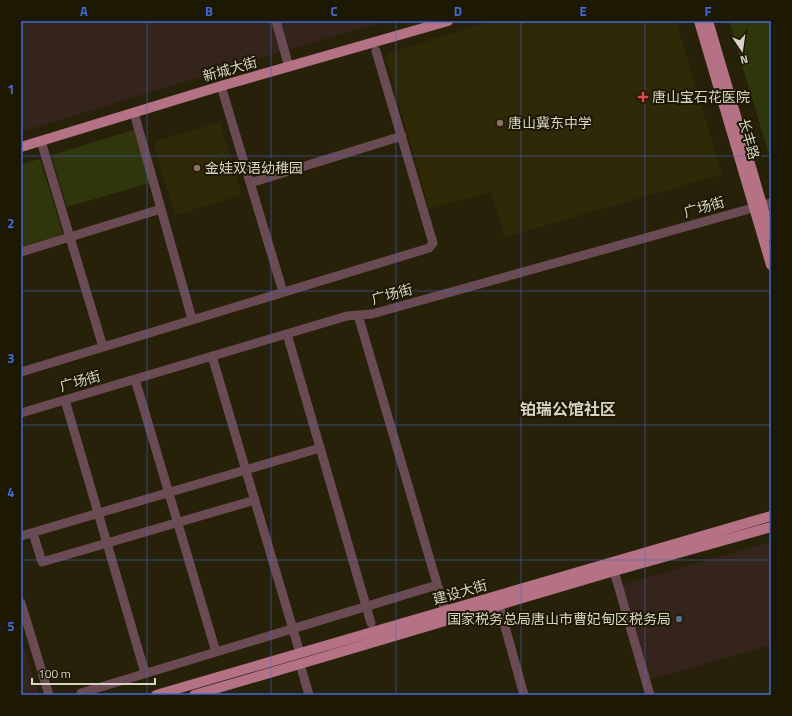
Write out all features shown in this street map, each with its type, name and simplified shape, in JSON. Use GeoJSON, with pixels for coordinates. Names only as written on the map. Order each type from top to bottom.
{"type":"FeatureCollection","features":[{"type":"Feature","properties":{"kind":"main road","name":"新城大街"},"geometry":{"type":"LineString","coordinates":[[21,147],[221,86],[448,21]]}},
{"type":"Feature","properties":{"kind":"main road","name":"长丰路"},"geometry":{"type":"LineString","coordinates":[[699,21],[763,206],[771,265]]}},
{"type":"Feature","properties":{"kind":"main road"},"geometry":{"type":"LineString","coordinates":[[708,21],[771,235]]}},
{"type":"Feature","properties":{"kind":"main road","name":"建设大街"},"geometry":{"type":"LineString","coordinates":[[156,695],[771,516]]}},
{"type":"Feature","properties":{"kind":"main road","name":"建设大街"},"geometry":{"type":"LineString","coordinates":[[194,695],[614,571],[771,527]]}},
{"type":"Feature","properties":{"kind":"street"},"geometry":{"type":"LineString","coordinates":[[276,21],[289,67]]}},
{"type":"Feature","properties":{"kind":"street"},"geometry":{"type":"LineString","coordinates":[[21,372],[429,248],[433,243],[376,50]]}},
{"type":"Feature","properties":{"kind":"street"},"geometry":{"type":"LineString","coordinates":[[221,86],[283,292]]}},
{"type":"Feature","properties":{"kind":"street"},"geometry":{"type":"LineString","coordinates":[[134,113],[192,320]]}},
{"type":"Feature","properties":{"kind":"street"},"geometry":{"type":"LineString","coordinates":[[250,183],[402,136]]}},
{"type":"Feature","properties":{"kind":"street"},"geometry":{"type":"LineString","coordinates":[[41,141],[103,347]]}},
{"type":"Feature","properties":{"kind":"street","name":"广场街"},"geometry":{"type":"LineString","coordinates":[[21,413],[347,316],[372,314],[763,206]]}},
{"type":"Feature","properties":{"kind":"street"},"geometry":{"type":"LineString","coordinates":[[21,252],[161,210]]}},
{"type":"Feature","properties":{"kind":"street"},"geometry":{"type":"LineString","coordinates":[[358,315],[445,611]]}},
{"type":"Feature","properties":{"kind":"street"},"geometry":{"type":"LineString","coordinates":[[287,334],[371,623]]}},
{"type":"Feature","properties":{"kind":"street"},"geometry":{"type":"LineString","coordinates":[[212,356],[300,653]]}},
{"type":"Feature","properties":{"kind":"street"},"geometry":{"type":"LineString","coordinates":[[135,379],[216,652]]}},
{"type":"Feature","properties":{"kind":"street"},"geometry":{"type":"LineString","coordinates":[[65,400],[145,674]]}},
{"type":"Feature","properties":{"kind":"street"},"geometry":{"type":"LineString","coordinates":[[21,536],[320,448]]}},
{"type":"Feature","properties":{"kind":"street"},"geometry":{"type":"LineString","coordinates":[[33,533],[42,562],[255,500]]}},
{"type":"Feature","properties":{"kind":"street"},"geometry":{"type":"LineString","coordinates":[[614,571],[650,695]]}},
{"type":"Feature","properties":{"kind":"street"},"geometry":{"type":"LineString","coordinates":[[81,693],[437,585]]}},
{"type":"Feature","properties":{"kind":"street"},"geometry":{"type":"LineString","coordinates":[[21,603],[26,635],[48,695]]}},
{"type":"Feature","properties":{"kind":"street"},"geometry":{"type":"LineString","coordinates":[[499,605],[524,695]]}},
{"type":"Feature","properties":{"kind":"street"},"geometry":{"type":"LineString","coordinates":[[300,664],[309,695]]}},
{"type":"Feature","properties":{"kind":"shaded area"},"geometry":{"type":"Polygon","coordinates":[[[21,21],[386,21],[21,132],[21,21]]]}},
{"type":"Feature","properties":{"kind":"shaded area","name":"唐山冀东中学"},"geometry":{"type":"Polygon","coordinates":[[[493,21],[676,21],[722,174],[505,237],[491,192],[429,209],[385,54],[493,21]]]}},
{"type":"Feature","properties":{"kind":"shaded area","name":"金娃双语幼稚园"},"geometry":{"type":"Polygon","coordinates":[[[220,122],[242,195],[175,215],[153,142],[220,122]]]}},
{"type":"Feature","properties":{"kind":"shaded area","name":"国家税务总局唐山市曹妃甸区税务局"},"geometry":{"type":"Polygon","coordinates":[[[771,542],[771,645],[648,680],[621,585],[771,542]]]}},
{"type":"Feature","properties":{"kind":"shaded area"},"geometry":{"type":"Polygon","coordinates":[[[24,648],[39,695],[21,695],[21,649],[24,648]]]}},
{"type":"Feature","properties":{"kind":"green space"},"geometry":{"type":"Polygon","coordinates":[[[729,21],[771,21],[771,161],[729,21]]]}},
{"type":"Feature","properties":{"kind":"green space"},"geometry":{"type":"Polygon","coordinates":[[[134,130],[150,183],[67,207],[51,155],[134,130]]]}},
{"type":"Feature","properties":{"kind":"green space"},"geometry":{"type":"Polygon","coordinates":[[[40,159],[63,234],[21,247],[21,164],[40,159]]]}},
{"type":"Feature","properties":{"kind":"place","name":"唐山宝石花医院"},"geometry":{"type":"Point","coordinates":[643,97]}},
{"type":"Feature","properties":{"kind":"place","name":"唐山冀东中学"},"geometry":{"type":"Point","coordinates":[500,123]}},
{"type":"Feature","properties":{"kind":"place","name":"金娃双语幼稚园"},"geometry":{"type":"Point","coordinates":[197,168]}},
{"type":"Feature","properties":{"kind":"place","name":"国家税务总局唐山市曹妃甸区税务局"},"geometry":{"type":"Point","coordinates":[679,619]}},
{"type":"Feature","properties":{"kind":"district","name":"铂瑞公馆社区"},"geometry":{"type":"Point","coordinates":[568,409]}}]}
